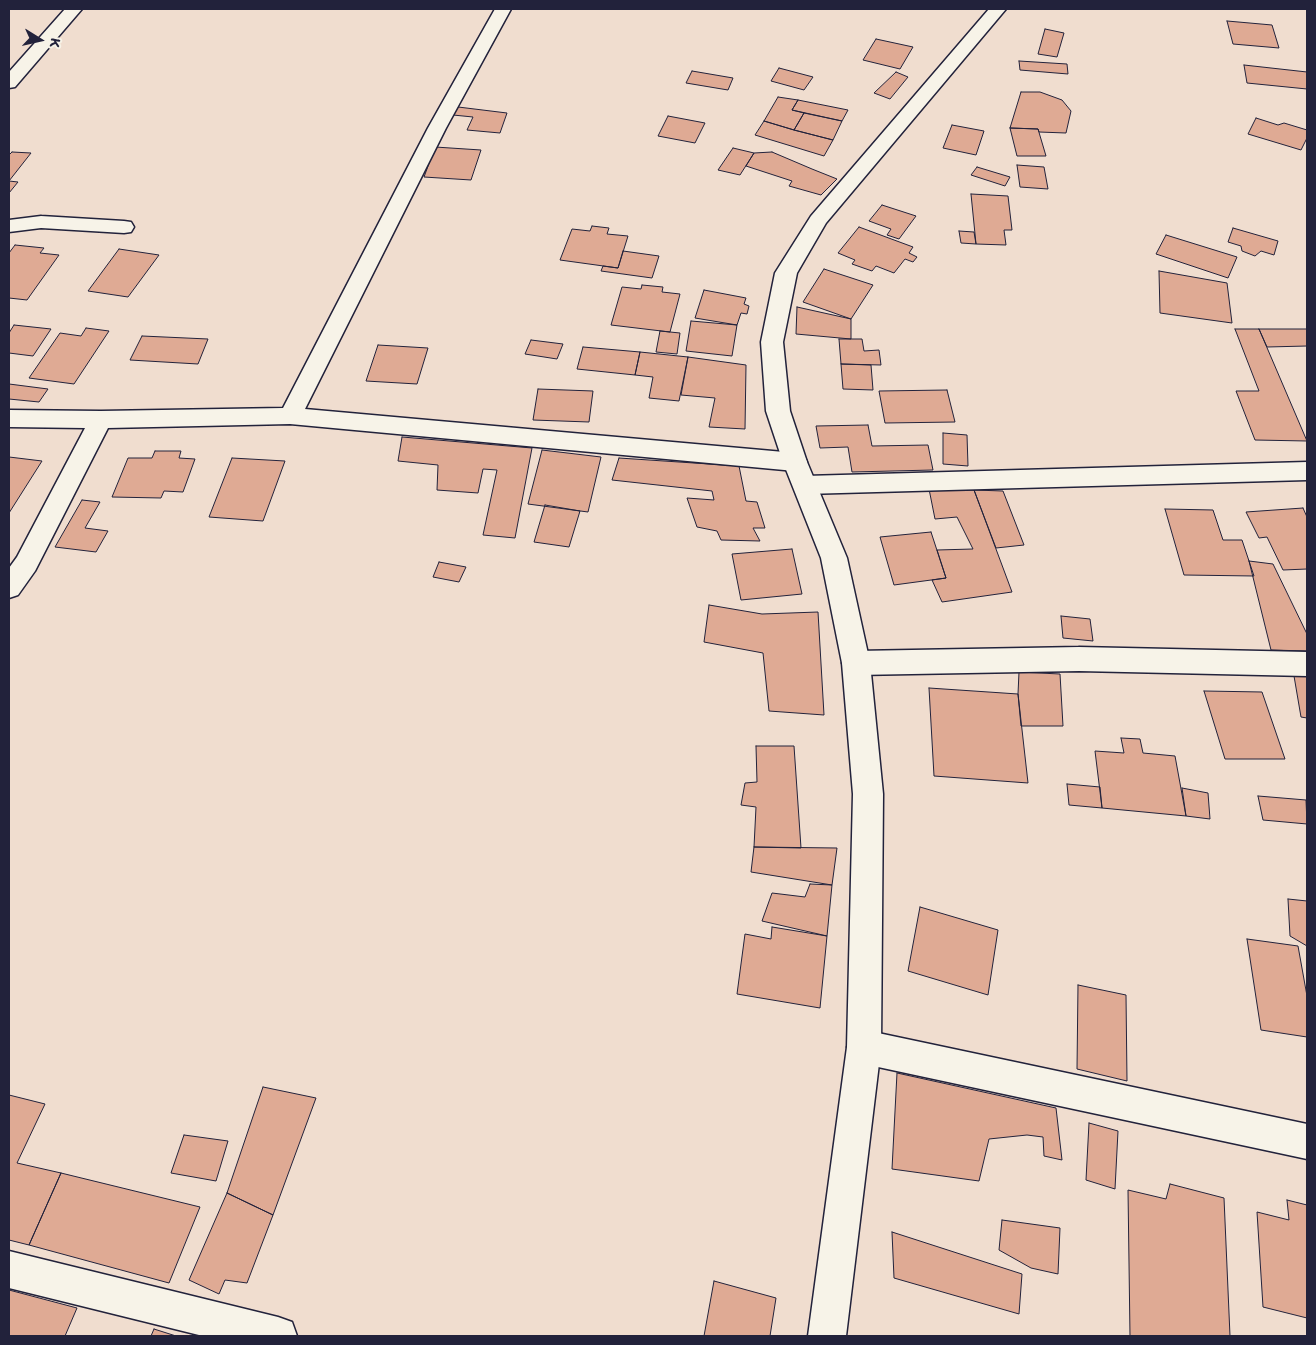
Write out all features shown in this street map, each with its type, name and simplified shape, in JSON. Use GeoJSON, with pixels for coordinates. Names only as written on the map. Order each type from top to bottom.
{"type":"FeatureCollection","features":[{"type":"Feature","properties":{"kind":"street"},"geometry":{"type":"LineString","coordinates":[[9,83],[74,9]]}},
{"type":"Feature","properties":{"kind":"street"},"geometry":{"type":"LineString","coordinates":[[290,416],[437,128],[503,9]]}},
{"type":"Feature","properties":{"kind":"street"},"geometry":{"type":"LineString","coordinates":[[827,1336],[864,1047],[868,794],[856,662],[834,558],[800,474],[778,411],[772,342],[786,273],[818,220],[998,9]]}},
{"type":"Feature","properties":{"kind":"street"},"geometry":{"type":"LineString","coordinates":[[9,226],[41,222],[124,227]]}},
{"type":"Feature","properties":{"kind":"street"},"geometry":{"type":"LineString","coordinates":[[9,418],[101,420],[290,416],[800,474],[1307,471]]}},
{"type":"Feature","properties":{"kind":"street"},"geometry":{"type":"LineString","coordinates":[[9,587],[26,564],[101,420]]}},
{"type":"Feature","properties":{"kind":"street"},"geometry":{"type":"LineString","coordinates":[[856,662],[1079,659],[1307,664]]}},
{"type":"Feature","properties":{"kind":"street"},"geometry":{"type":"LineString","coordinates":[[864,1047],[1307,1142]]}},
{"type":"Feature","properties":{"kind":"street"},"geometry":{"type":"LineString","coordinates":[[9,1269],[278,1336]]}},
{"type":"Feature","properties":{"kind":"building"},"geometry":{"type":"Polygon","coordinates":[[[1227,21],[1272,25],[1279,48],[1233,44],[1227,21]]]}},
{"type":"Feature","properties":{"kind":"building"},"geometry":{"type":"Polygon","coordinates":[[[1045,29],[1064,33],[1057,57],[1038,54],[1045,29]]]}},
{"type":"Feature","properties":{"kind":"building"},"geometry":{"type":"Polygon","coordinates":[[[876,39],[913,47],[900,69],[863,60],[876,39]]]}},
{"type":"Feature","properties":{"kind":"building"},"geometry":{"type":"Polygon","coordinates":[[[1019,61],[1067,64],[1068,74],[1020,70],[1019,61]]]}},
{"type":"Feature","properties":{"kind":"building"},"geometry":{"type":"Polygon","coordinates":[[[1244,65],[1307,72],[1307,89],[1247,83],[1244,65]]]}},
{"type":"Feature","properties":{"kind":"building"},"geometry":{"type":"Polygon","coordinates":[[[779,68],[813,77],[804,90],[771,81],[779,68]]]}},
{"type":"Feature","properties":{"kind":"building"},"geometry":{"type":"Polygon","coordinates":[[[692,71],[733,78],[728,90],[686,83],[692,71]]]}},
{"type":"Feature","properties":{"kind":"building"},"geometry":{"type":"Polygon","coordinates":[[[896,72],[908,77],[890,99],[874,93],[896,72]]]}},
{"type":"Feature","properties":{"kind":"building"},"geometry":{"type":"Polygon","coordinates":[[[1021,92],[1040,92],[1062,100],[1071,111],[1066,133],[1010,128],[1021,92]]]}},
{"type":"Feature","properties":{"kind":"building"},"geometry":{"type":"Polygon","coordinates":[[[778,97],[798,100],[792,110],[804,113],[794,130],[764,121],[778,97]]]}},
{"type":"Feature","properties":{"kind":"building"},"geometry":{"type":"Polygon","coordinates":[[[798,100],[848,110],[842,121],[792,110],[798,100]]]}},
{"type":"Feature","properties":{"kind":"building"},"geometry":{"type":"Polygon","coordinates":[[[458,107],[507,113],[500,133],[467,130],[473,117],[453,115],[458,107]]]}},
{"type":"Feature","properties":{"kind":"building"},"geometry":{"type":"Polygon","coordinates":[[[804,113],[842,121],[833,140],[794,130],[804,113]]]}},
{"type":"Feature","properties":{"kind":"building"},"geometry":{"type":"Polygon","coordinates":[[[668,116],[705,123],[695,143],[658,136],[668,116]]]}},
{"type":"Feature","properties":{"kind":"building"},"geometry":{"type":"Polygon","coordinates":[[[1256,118],[1278,125],[1284,123],[1307,130],[1307,138],[1301,150],[1248,134],[1256,118]]]}},
{"type":"Feature","properties":{"kind":"building"},"geometry":{"type":"Polygon","coordinates":[[[764,121],[833,140],[824,156],[755,135],[764,121]]]}},
{"type":"Feature","properties":{"kind":"building"},"geometry":{"type":"Polygon","coordinates":[[[952,125],[984,131],[976,155],[943,148],[952,125]]]}},
{"type":"Feature","properties":{"kind":"building"},"geometry":{"type":"Polygon","coordinates":[[[1010,128],[1038,129],[1046,156],[1017,156],[1010,128]]]}},
{"type":"Feature","properties":{"kind":"building"},"geometry":{"type":"Polygon","coordinates":[[[435,147],[481,150],[471,180],[424,177],[435,147]]]}},
{"type":"Feature","properties":{"kind":"building"},"geometry":{"type":"Polygon","coordinates":[[[733,148],[754,153],[740,175],[718,170],[733,148]]]}},
{"type":"Feature","properties":{"kind":"building"},"geometry":{"type":"Polygon","coordinates":[[[12,152],[31,153],[9,181],[9,155],[12,152]]]}},
{"type":"Feature","properties":{"kind":"building"},"geometry":{"type":"Polygon","coordinates":[[[772,152],[837,179],[821,195],[789,186],[792,181],[746,166],[754,153],[772,152]]]}},
{"type":"Feature","properties":{"kind":"building"},"geometry":{"type":"Polygon","coordinates":[[[1017,165],[1044,167],[1048,189],[1020,187],[1017,165]]]}},
{"type":"Feature","properties":{"kind":"building"},"geometry":{"type":"Polygon","coordinates":[[[977,167],[1010,177],[1005,186],[971,175],[977,167]]]}},
{"type":"Feature","properties":{"kind":"building"},"geometry":{"type":"Polygon","coordinates":[[[9,181],[18,182],[9,193],[9,181]]]}},
{"type":"Feature","properties":{"kind":"building"},"geometry":{"type":"Polygon","coordinates":[[[971,194],[1008,196],[1012,230],[1004,230],[1006,245],[976,244],[971,194]]]}},
{"type":"Feature","properties":{"kind":"building"},"geometry":{"type":"Polygon","coordinates":[[[882,205],[916,216],[899,239],[887,235],[891,229],[869,221],[882,205]]]}},
{"type":"Feature","properties":{"kind":"building"},"geometry":{"type":"Polygon","coordinates":[[[592,226],[609,228],[607,234],[628,236],[618,268],[560,260],[572,229],[590,231],[592,226]]]}},
{"type":"Feature","properties":{"kind":"building"},"geometry":{"type":"Polygon","coordinates":[[[859,227],[913,247],[909,253],[917,257],[913,262],[905,259],[894,273],[876,266],[872,271],[852,264],[855,260],[838,253],[859,227]]]}},
{"type":"Feature","properties":{"kind":"building"},"geometry":{"type":"Polygon","coordinates":[[[1233,228],[1278,241],[1274,255],[1261,251],[1255,256],[1242,251],[1241,246],[1228,242],[1233,228]]]}},
{"type":"Feature","properties":{"kind":"building"},"geometry":{"type":"Polygon","coordinates":[[[959,231],[974,232],[976,244],[961,243],[959,231]]]}},
{"type":"Feature","properties":{"kind":"building"},"geometry":{"type":"Polygon","coordinates":[[[1166,235],[1237,257],[1228,278],[1156,254],[1166,235]]]}},
{"type":"Feature","properties":{"kind":"building"},"geometry":{"type":"Polygon","coordinates":[[[15,245],[44,248],[40,253],[59,255],[27,300],[9,298],[9,253],[15,245]]]}},
{"type":"Feature","properties":{"kind":"building"},"geometry":{"type":"Polygon","coordinates":[[[119,249],[159,255],[128,297],[88,291],[119,249]]]}},
{"type":"Feature","properties":{"kind":"building"},"geometry":{"type":"Polygon","coordinates":[[[623,251],[659,256],[652,278],[601,271],[603,266],[618,268],[623,251]]]}},
{"type":"Feature","properties":{"kind":"building"},"geometry":{"type":"Polygon","coordinates":[[[824,269],[873,285],[851,319],[803,302],[824,269]]]}},
{"type":"Feature","properties":{"kind":"building"},"geometry":{"type":"Polygon","coordinates":[[[1159,271],[1227,283],[1232,323],[1160,313],[1159,271]]]}},
{"type":"Feature","properties":{"kind":"building"},"geometry":{"type":"Polygon","coordinates":[[[642,285],[663,287],[662,292],[680,294],[670,332],[611,325],[622,287],[641,289],[642,285]]]}},
{"type":"Feature","properties":{"kind":"building"},"geometry":{"type":"Polygon","coordinates":[[[704,290],[746,298],[744,304],[749,306],[747,314],[741,313],[737,325],[695,318],[704,290]]]}},
{"type":"Feature","properties":{"kind":"building"},"geometry":{"type":"Polygon","coordinates":[[[797,307],[851,319],[851,339],[796,334],[797,307]]]}},
{"type":"Feature","properties":{"kind":"building"},"geometry":{"type":"Polygon","coordinates":[[[691,321],[737,325],[732,356],[686,351],[691,321]]]}},
{"type":"Feature","properties":{"kind":"building"},"geometry":{"type":"Polygon","coordinates":[[[14,325],[51,329],[33,356],[9,353],[9,333],[14,325]]]}},
{"type":"Feature","properties":{"kind":"building"},"geometry":{"type":"Polygon","coordinates":[[[86,328],[109,331],[74,384],[29,378],[60,333],[81,336],[86,328]]]}},
{"type":"Feature","properties":{"kind":"building"},"geometry":{"type":"Polygon","coordinates":[[[1235,329],[1259,329],[1307,441],[1255,440],[1236,391],[1259,391],[1235,329]]]}},
{"type":"Feature","properties":{"kind":"building"},"geometry":{"type":"Polygon","coordinates":[[[1259,329],[1307,329],[1307,346],[1267,347],[1259,329]]]}},
{"type":"Feature","properties":{"kind":"building"},"geometry":{"type":"Polygon","coordinates":[[[660,331],[680,333],[677,354],[656,352],[660,331]]]}},
{"type":"Feature","properties":{"kind":"building"},"geometry":{"type":"Polygon","coordinates":[[[142,336],[208,339],[198,364],[130,360],[142,336]]]}},
{"type":"Feature","properties":{"kind":"building"},"geometry":{"type":"Polygon","coordinates":[[[839,339],[862,339],[864,351],[879,350],[881,365],[841,364],[839,339]]]}},
{"type":"Feature","properties":{"kind":"building"},"geometry":{"type":"Polygon","coordinates":[[[531,340],[563,344],[557,359],[525,354],[531,340]]]}},
{"type":"Feature","properties":{"kind":"building"},"geometry":{"type":"Polygon","coordinates":[[[378,345],[428,348],[417,384],[366,381],[378,345]]]}},
{"type":"Feature","properties":{"kind":"building"},"geometry":{"type":"Polygon","coordinates":[[[583,347],[640,352],[635,375],[577,369],[583,347]]]}},
{"type":"Feature","properties":{"kind":"building"},"geometry":{"type":"Polygon","coordinates":[[[640,352],[688,357],[679,401],[649,398],[653,377],[635,375],[640,352]]]}},
{"type":"Feature","properties":{"kind":"building"},"geometry":{"type":"Polygon","coordinates":[[[688,357],[746,365],[745,429],[709,427],[715,398],[681,395],[688,357]]]}},
{"type":"Feature","properties":{"kind":"building"},"geometry":{"type":"Polygon","coordinates":[[[841,364],[871,365],[873,390],[843,389],[841,364]]]}},
{"type":"Feature","properties":{"kind":"building"},"geometry":{"type":"Polygon","coordinates":[[[9,384],[48,389],[39,402],[9,399],[9,384]]]}},
{"type":"Feature","properties":{"kind":"building"},"geometry":{"type":"Polygon","coordinates":[[[538,389],[593,391],[589,422],[533,420],[538,389]]]}},
{"type":"Feature","properties":{"kind":"building"},"geometry":{"type":"Polygon","coordinates":[[[947,390],[955,422],[885,423],[879,391],[947,390]]]}},
{"type":"Feature","properties":{"kind":"building"},"geometry":{"type":"Polygon","coordinates":[[[868,425],[872,446],[928,445],[933,470],[852,472],[848,447],[820,448],[816,426],[868,425]]]}},
{"type":"Feature","properties":{"kind":"building"},"geometry":{"type":"Polygon","coordinates":[[[943,433],[967,435],[968,466],[943,464],[943,433]]]}},
{"type":"Feature","properties":{"kind":"building"},"geometry":{"type":"Polygon","coordinates":[[[402,437],[532,448],[515,538],[483,535],[497,470],[483,469],[478,493],[437,490],[438,465],[398,461],[402,437]]]}},
{"type":"Feature","properties":{"kind":"building"},"geometry":{"type":"Polygon","coordinates":[[[542,450],[601,457],[588,512],[528,504],[542,450]]]}},
{"type":"Feature","properties":{"kind":"building"},"geometry":{"type":"Polygon","coordinates":[[[155,451],[181,451],[179,458],[195,459],[183,492],[164,491],[161,498],[112,497],[128,458],[152,458],[155,451]]]}},
{"type":"Feature","properties":{"kind":"building"},"geometry":{"type":"Polygon","coordinates":[[[9,457],[42,461],[9,513],[9,457]]]}},
{"type":"Feature","properties":{"kind":"building"},"geometry":{"type":"Polygon","coordinates":[[[232,458],[285,461],[263,521],[209,517],[232,458]]]}},
{"type":"Feature","properties":{"kind":"building"},"geometry":{"type":"Polygon","coordinates":[[[619,458],[739,466],[746,501],[757,502],[765,528],[753,528],[760,541],[721,540],[717,531],[697,527],[687,498],[714,500],[712,491],[612,480],[619,458]]]}},
{"type":"Feature","properties":{"kind":"building"},"geometry":{"type":"Polygon","coordinates":[[[929,489],[974,490],[1012,592],[942,602],[932,580],[946,578],[937,550],[973,549],[957,517],[935,519],[929,489]]]}},
{"type":"Feature","properties":{"kind":"building"},"geometry":{"type":"Polygon","coordinates":[[[974,490],[1003,491],[1024,545],[996,548],[974,490]]]}},
{"type":"Feature","properties":{"kind":"building"},"geometry":{"type":"Polygon","coordinates":[[[82,500],[100,502],[85,528],[108,531],[96,552],[55,547],[82,500]]]}},
{"type":"Feature","properties":{"kind":"building"},"geometry":{"type":"Polygon","coordinates":[[[545,505],[580,511],[569,547],[534,542],[545,505]]]}},
{"type":"Feature","properties":{"kind":"building"},"geometry":{"type":"Polygon","coordinates":[[[1303,508],[1307,517],[1307,569],[1283,570],[1267,537],[1259,538],[1246,512],[1303,508]]]}},
{"type":"Feature","properties":{"kind":"building"},"geometry":{"type":"Polygon","coordinates":[[[1165,509],[1213,510],[1223,540],[1242,540],[1254,576],[1184,575],[1165,509]]]}},
{"type":"Feature","properties":{"kind":"building"},"geometry":{"type":"Polygon","coordinates":[[[931,532],[946,578],[894,585],[880,537],[931,532]]]}},
{"type":"Feature","properties":{"kind":"building"},"geometry":{"type":"Polygon","coordinates":[[[792,549],[802,594],[741,600],[732,554],[792,549]]]}},
{"type":"Feature","properties":{"kind":"building"},"geometry":{"type":"Polygon","coordinates":[[[1249,561],[1273,564],[1307,634],[1307,651],[1271,650],[1249,561]]]}},
{"type":"Feature","properties":{"kind":"building"},"geometry":{"type":"Polygon","coordinates":[[[439,562],[466,567],[459,582],[433,577],[439,562]]]}},
{"type":"Feature","properties":{"kind":"building"},"geometry":{"type":"Polygon","coordinates":[[[709,605],[762,614],[818,612],[824,715],[769,711],[763,653],[704,642],[709,605]]]}},
{"type":"Feature","properties":{"kind":"building"},"geometry":{"type":"Polygon","coordinates":[[[1061,616],[1090,619],[1093,641],[1063,638],[1061,616]]]}},
{"type":"Feature","properties":{"kind":"building"},"geometry":{"type":"Polygon","coordinates":[[[1307,671],[1307,718],[1301,717],[1294,676],[1307,671]]]}},
{"type":"Feature","properties":{"kind":"building"},"geometry":{"type":"Polygon","coordinates":[[[1019,672],[1060,674],[1063,726],[1021,726],[1018,694],[1019,672]]]}},
{"type":"Feature","properties":{"kind":"building"},"geometry":{"type":"Polygon","coordinates":[[[929,688],[1018,694],[1028,783],[934,776],[929,688]]]}},
{"type":"Feature","properties":{"kind":"building"},"geometry":{"type":"Polygon","coordinates":[[[1204,691],[1262,692],[1285,759],[1225,759],[1204,691]]]}},
{"type":"Feature","properties":{"kind":"building"},"geometry":{"type":"Polygon","coordinates":[[[1121,738],[1140,739],[1143,753],[1175,756],[1186,816],[1102,808],[1095,751],[1124,753],[1121,738]]]}},
{"type":"Feature","properties":{"kind":"building"},"geometry":{"type":"Polygon","coordinates":[[[756,746],[794,746],[801,848],[754,847],[756,807],[741,805],[745,783],[757,782],[756,746]]]}},
{"type":"Feature","properties":{"kind":"building"},"geometry":{"type":"Polygon","coordinates":[[[1067,784],[1100,787],[1102,808],[1069,805],[1067,784]]]}},
{"type":"Feature","properties":{"kind":"building"},"geometry":{"type":"Polygon","coordinates":[[[1182,788],[1208,793],[1210,819],[1186,816],[1182,788]]]}},
{"type":"Feature","properties":{"kind":"building"},"geometry":{"type":"Polygon","coordinates":[[[1258,796],[1306,800],[1307,824],[1263,820],[1258,796]]]}},
{"type":"Feature","properties":{"kind":"building"},"geometry":{"type":"Polygon","coordinates":[[[754,847],[837,848],[832,885],[751,872],[754,847]]]}},
{"type":"Feature","properties":{"kind":"building"},"geometry":{"type":"Polygon","coordinates":[[[810,884],[832,885],[827,936],[762,921],[772,893],[805,897],[810,884]]]}},
{"type":"Feature","properties":{"kind":"building"},"geometry":{"type":"Polygon","coordinates":[[[1288,899],[1307,901],[1307,946],[1290,936],[1288,899]]]}},
{"type":"Feature","properties":{"kind":"building"},"geometry":{"type":"Polygon","coordinates":[[[920,907],[998,930],[988,995],[908,971],[920,907]]]}},
{"type":"Feature","properties":{"kind":"building"},"geometry":{"type":"Polygon","coordinates":[[[772,927],[827,936],[820,1008],[737,994],[745,934],[771,939],[772,927]]]}},
{"type":"Feature","properties":{"kind":"building"},"geometry":{"type":"Polygon","coordinates":[[[1247,939],[1298,946],[1307,996],[1307,1037],[1261,1030],[1247,939]]]}},
{"type":"Feature","properties":{"kind":"building"},"geometry":{"type":"Polygon","coordinates":[[[1078,985],[1126,995],[1127,1081],[1077,1069],[1078,985]]]}},
{"type":"Feature","properties":{"kind":"building"},"geometry":{"type":"Polygon","coordinates":[[[897,1073],[1056,1108],[1062,1160],[1044,1156],[1043,1137],[1027,1135],[989,1139],[979,1181],[892,1169],[897,1073]]]}},
{"type":"Feature","properties":{"kind":"building"},"geometry":{"type":"Polygon","coordinates":[[[263,1087],[316,1098],[273,1215],[227,1193],[263,1087]]]}},
{"type":"Feature","properties":{"kind":"building"},"geometry":{"type":"Polygon","coordinates":[[[9,1095],[45,1104],[17,1163],[61,1173],[29,1245],[9,1240],[9,1095]]]}},
{"type":"Feature","properties":{"kind":"building"},"geometry":{"type":"Polygon","coordinates":[[[1089,1123],[1118,1131],[1115,1189],[1086,1180],[1089,1123]]]}},
{"type":"Feature","properties":{"kind":"building"},"geometry":{"type":"Polygon","coordinates":[[[184,1135],[228,1141],[216,1181],[171,1173],[184,1135]]]}},
{"type":"Feature","properties":{"kind":"building"},"geometry":{"type":"Polygon","coordinates":[[[61,1173],[200,1207],[169,1283],[29,1245],[61,1173]]]}},
{"type":"Feature","properties":{"kind":"building"},"geometry":{"type":"Polygon","coordinates":[[[1170,1184],[1224,1198],[1230,1336],[1130,1336],[1128,1190],[1166,1199],[1170,1184]]]}},
{"type":"Feature","properties":{"kind":"building"},"geometry":{"type":"Polygon","coordinates":[[[227,1193],[273,1215],[247,1283],[225,1280],[219,1294],[189,1280],[227,1193]]]}},
{"type":"Feature","properties":{"kind":"building"},"geometry":{"type":"Polygon","coordinates":[[[1287,1200],[1307,1205],[1307,1318],[1263,1307],[1257,1212],[1289,1220],[1287,1200]]]}},
{"type":"Feature","properties":{"kind":"building"},"geometry":{"type":"Polygon","coordinates":[[[1002,1220],[1060,1228],[1058,1274],[1031,1268],[999,1250],[1002,1220]]]}},
{"type":"Feature","properties":{"kind":"building"},"geometry":{"type":"Polygon","coordinates":[[[892,1232],[1022,1274],[1019,1314],[894,1278],[892,1232]]]}},
{"type":"Feature","properties":{"kind":"building"},"geometry":{"type":"Polygon","coordinates":[[[714,1281],[776,1298],[770,1336],[704,1336],[714,1281]]]}},
{"type":"Feature","properties":{"kind":"building"},"geometry":{"type":"Polygon","coordinates":[[[9,1290],[77,1308],[65,1336],[9,1336],[9,1290]]]}},
{"type":"Feature","properties":{"kind":"building"},"geometry":{"type":"Polygon","coordinates":[[[154,1329],[176,1336],[151,1336],[154,1329]]]}}]}
